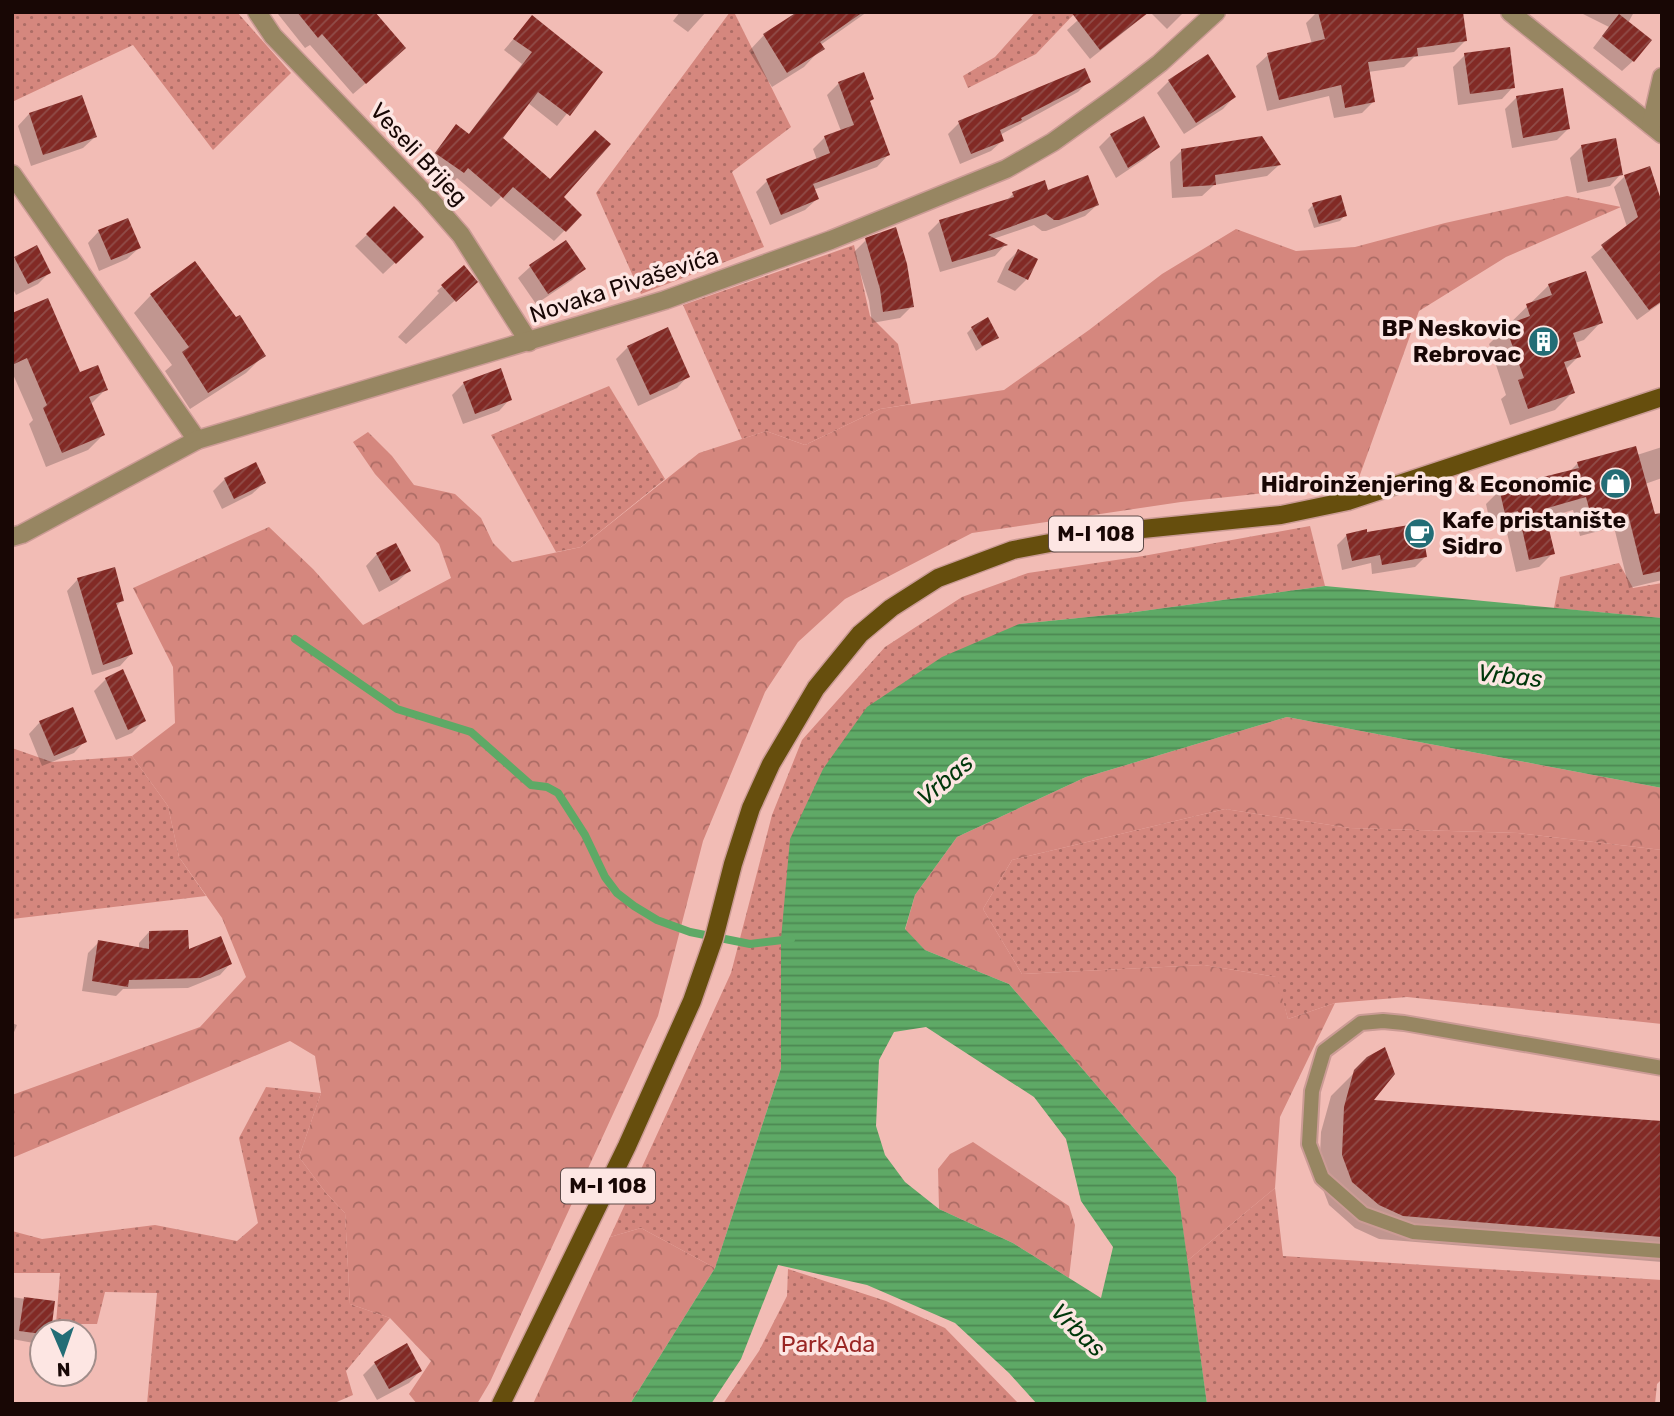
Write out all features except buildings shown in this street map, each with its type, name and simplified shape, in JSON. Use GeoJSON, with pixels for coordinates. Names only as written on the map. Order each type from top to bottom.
{"type":"FeatureCollection","features":[{"type":"Feature","properties":{"kind":"main road","name":"M-I 108"},"geometry":{"type":"LineString","coordinates":[[501,1404],[633,1134],[692,1001],[751,808],[771,764],[797,718],[860,634],[891,608],[937,578],[983,559],[1044,542],[1103,533],[1282,515],[1348,501],[1662,397]]}},
{"type":"Feature","properties":{"kind":"street","name":"Veseli Brijeg"},"geometry":{"type":"LineString","coordinates":[[257,12],[273,36],[461,235],[529,342]]}},
{"type":"Feature","properties":{"kind":"street","name":"Novaka Pivaševića"},"geometry":{"type":"LineString","coordinates":[[12,537],[197,440],[665,300],[819,245],[1006,169],[1053,142],[1120,94],[1160,63],[1216,12]]}},
{"type":"Feature","properties":{"kind":"street"},"geometry":{"type":"LineString","coordinates":[[1510,12],[1656,129]]}},
{"type":"Feature","properties":{"kind":"street"},"geometry":{"type":"LineString","coordinates":[[1656,129],[1662,77]]}},
{"type":"Feature","properties":{"kind":"street"},"geometry":{"type":"LineString","coordinates":[[12,174],[197,440]]}},
{"type":"Feature","properties":{"kind":"lane"},"geometry":{"type":"LineString","coordinates":[[1662,1068],[1404,1023],[1361,1023],[1324,1051],[1312,1091],[1308,1144],[1322,1178],[1363,1214],[1413,1232],[1662,1251]]}},
{"type":"Feature","properties":{"kind":"green space"},"geometry":{"type":"Polygon","coordinates":[[[12,12],[237,12],[291,73],[213,150],[133,45],[12,102],[12,12]]]}},
{"type":"Feature","properties":{"kind":"green space"},"geometry":{"type":"Polygon","coordinates":[[[730,12],[734,12],[791,127],[732,172],[764,247],[641,294],[596,193],[730,12]]]}},
{"type":"Feature","properties":{"kind":"green space"},"geometry":{"type":"Polygon","coordinates":[[[1035,12],[1076,12],[1036,54],[968,88],[963,76],[995,57],[1035,12]]]}},
{"type":"Feature","properties":{"kind":"green space"},"geometry":{"type":"Polygon","coordinates":[[[1567,196],[1621,207],[1506,257],[1419,311],[1357,483],[1181,502],[972,533],[845,599],[798,642],[765,692],[703,841],[658,1016],[490,1382],[477,1404],[417,1404],[409,1394],[431,1361],[390,1318],[350,1304],[345,1213],[299,1157],[321,1093],[315,1056],[290,1041],[12,1158],[12,1095],[200,1027],[246,977],[222,918],[179,857],[168,806],[132,756],[175,723],[173,667],[133,588],[269,527],[313,569],[363,625],[451,578],[439,544],[375,474],[353,442],[368,432],[392,456],[414,485],[455,494],[481,518],[493,543],[512,562],[581,547],[699,453],[766,431],[805,445],[880,409],[1004,390],[1162,274],[1236,229],[1296,251],[1355,247],[1445,223],[1567,196]]]}},
{"type":"Feature","properties":{"kind":"green space"},"geometry":{"type":"Polygon","coordinates":[[[854,245],[870,316],[898,344],[911,404],[880,409],[805,445],[766,431],[742,439],[683,305],[854,245]]]}},
{"type":"Feature","properties":{"kind":"green space"},"geometry":{"type":"Polygon","coordinates":[[[609,386],[665,479],[581,547],[556,552],[491,435],[609,386]]]}},
{"type":"Feature","properties":{"kind":"green space"},"geometry":{"type":"Polygon","coordinates":[[[1310,526],[1325,586],[1128,613],[1019,624],[781,939],[781,1068],[715,1268],[641,1228],[610,1237],[731,973],[772,815],[802,740],[885,647],[962,597],[1028,573],[1143,556],[1310,526]]]}},
{"type":"Feature","properties":{"kind":"green space"},"geometry":{"type":"Polygon","coordinates":[[[1619,563],[1633,588],[1662,583],[1662,618],[1554,608],[1560,577],[1619,563]]]}},
{"type":"Feature","properties":{"kind":"green space"},"geometry":{"type":"Polygon","coordinates":[[[1287,717],[1662,788],[1662,850],[1518,833],[1350,828],[1225,809],[1012,860],[983,909],[1022,974],[1204,965],[1277,977],[1288,1019],[1335,1003],[1280,1117],[1275,1188],[1187,1261],[1176,1177],[1009,984],[925,950],[905,930],[915,895],[957,837],[1086,777],[1287,717]]]}},
{"type":"Feature","properties":{"kind":"green space"},"geometry":{"type":"Polygon","coordinates":[[[12,748],[52,762],[132,756],[168,806],[179,857],[206,896],[12,919],[12,748]]]}},
{"type":"Feature","properties":{"kind":"green space"},"geometry":{"type":"Polygon","coordinates":[[[1225,809],[1350,828],[1518,833],[1662,850],[1662,1024],[1407,997],[1335,1003],[1288,1019],[1276,977],[1204,965],[1022,974],[983,909],[1012,860],[1225,809]]]}},
{"type":"Feature","properties":{"kind":"green space"},"geometry":{"type":"Polygon","coordinates":[[[266,1087],[321,1093],[299,1157],[345,1213],[350,1304],[390,1318],[346,1371],[353,1395],[332,1404],[147,1404],[157,1293],[105,1292],[98,1320],[56,1318],[60,1273],[12,1273],[12,1231],[42,1239],[155,1225],[237,1241],[258,1223],[239,1138],[266,1087]]]}},
{"type":"Feature","properties":{"kind":"green space"},"geometry":{"type":"Polygon","coordinates":[[[973,1142],[1069,1206],[1075,1225],[1069,1278],[1013,1243],[939,1209],[938,1169],[950,1154],[973,1142]]]}},
{"type":"Feature","properties":{"kind":"green space"},"geometry":{"type":"Polygon","coordinates":[[[1275,1188],[1283,1256],[1662,1280],[1662,1379],[1657,1384],[1655,1404],[1207,1404],[1187,1261],[1275,1188]]]}},
{"type":"Feature","properties":{"kind":"green space"},"geometry":{"type":"Polygon","coordinates":[[[641,1228],[715,1268],[630,1404],[533,1404],[610,1237],[641,1228]]]}},
{"type":"Feature","properties":{"kind":"green space","name":"Park Ada"},"geometry":{"type":"Polygon","coordinates":[[[788,1269],[886,1301],[945,1328],[1019,1404],[723,1404],[759,1351],[787,1296],[788,1269]]]}},
{"type":"Feature","properties":{"kind":"water","name":"Vrbas"},"geometry":{"type":"Polygon","coordinates":[[[1325,586],[1662,618],[1662,788],[1287,717],[1086,777],[957,837],[915,895],[905,929],[925,950],[1009,984],[1176,1177],[1207,1404],[1037,1404],[1009,1373],[955,1323],[867,1285],[778,1265],[741,1359],[711,1404],[630,1404],[715,1268],[781,1068],[781,939],[790,839],[823,769],[867,707],[942,657],[1019,624],[1128,613],[1325,586]],[[926,1027],[894,1032],[879,1060],[876,1126],[885,1155],[905,1182],[939,1209],[1013,1243],[1101,1298],[1113,1247],[1081,1201],[1066,1139],[1034,1097],[926,1027]]]}},
{"type":"Feature","properties":{"kind":"waterway"},"geometry":{"type":"LineString","coordinates":[[295,639],[397,709],[471,732],[531,785],[547,787],[558,793],[585,835],[605,877],[617,893],[657,920],[690,932],[750,944],[791,939]]}},
{"type":"Feature","properties":{"kind":"place","name":"BP Neskovic Rebrovac"},"geometry":{"type":"Point","coordinates":[1544,341]}},
{"type":"Feature","properties":{"kind":"place","name":"Hidroinženjering & Economic"},"geometry":{"type":"Point","coordinates":[1615,484]}},
{"type":"Feature","properties":{"kind":"place","name":"Kafe pristanište Sidro"},"geometry":{"type":"Point","coordinates":[1419,533]}}]}
